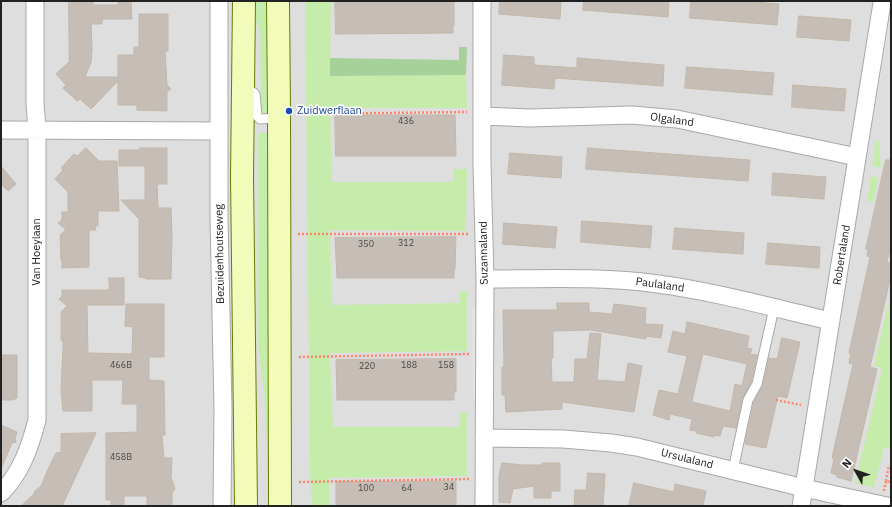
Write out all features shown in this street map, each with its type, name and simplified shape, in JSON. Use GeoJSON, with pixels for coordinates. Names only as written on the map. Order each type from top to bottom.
{"type":"FeatureCollection","features":[{"type":"Feature","properties":{"kind":"main road","name":"Bezuidenhoutseweg"},"geometry":{"type":"LineString","coordinates":[[244,1],[242,84],[246,506]]}},
{"type":"Feature","properties":{"kind":"main road"},"geometry":{"type":"LineString","coordinates":[[278,1],[289,116],[280,506]]}},
{"type":"Feature","properties":{"kind":"street","name":"Van Hoeylaan"},"geometry":{"type":"LineString","coordinates":[[1,493],[8,486],[24,460],[32,441],[37,420],[37,129],[35,103],[35,1]]}},
{"type":"Feature","properties":{"kind":"street","name":"Bezuidenhoutseweg"},"geometry":{"type":"LineString","coordinates":[[219,1],[219,131],[223,409],[222,506]]}},
{"type":"Feature","properties":{"kind":"street","name":"Suzannaland"},"geometry":{"type":"LineString","coordinates":[[482,1],[482,164],[485,279],[483,353],[484,506]]}},
{"type":"Feature","properties":{"kind":"street","name":"Robertaland"},"geometry":{"type":"LineString","coordinates":[[801,506],[857,157],[884,2]]}},
{"type":"Feature","properties":{"kind":"street","name":"Olgaland"},"geometry":{"type":"LineString","coordinates":[[483,114],[530,118],[632,115],[677,119],[857,157]]}},
{"type":"Feature","properties":{"kind":"street"},"geometry":{"type":"LineString","coordinates":[[1,130],[219,131]]}},
{"type":"Feature","properties":{"kind":"street","name":"Paulaland"},"geometry":{"type":"LineString","coordinates":[[485,279],[618,280],[658,284],[704,292],[831,321]]}},
{"type":"Feature","properties":{"kind":"street","name":"Ursulaland"},"geometry":{"type":"LineString","coordinates":[[484,438],[563,439],[637,447],[804,488],[887,506]]}},
{"type":"Feature","properties":{"kind":"lane"},"geometry":{"type":"LineString","coordinates":[[242,84],[255,94],[257,116],[260,118],[289,116]]}},
{"type":"Feature","properties":{"kind":"lane"},"geometry":{"type":"LineString","coordinates":[[733,470],[748,400],[757,384],[774,308]]}},
{"type":"Feature","properties":{"kind":"path"},"geometry":{"type":"LineString","coordinates":[[289,116],[483,114]]}},
{"type":"Feature","properties":{"kind":"path"},"geometry":{"type":"LineString","coordinates":[[298,234],[483,234]]}},
{"type":"Feature","properties":{"kind":"path"},"geometry":{"type":"LineString","coordinates":[[299,357],[469,354]]}},
{"type":"Feature","properties":{"kind":"path"},"geometry":{"type":"LineString","coordinates":[[776,400],[817,408]]}},
{"type":"Feature","properties":{"kind":"path"},"geometry":{"type":"LineString","coordinates":[[886,481],[889,465]]}},
{"type":"Feature","properties":{"kind":"path"},"geometry":{"type":"LineString","coordinates":[[299,482],[484,479]]}},
{"type":"Feature","properties":{"kind":"shaded area"},"geometry":{"type":"Polygon","coordinates":[[[1,1],[891,1],[891,506],[1,506],[1,1]]]}},
{"type":"Feature","properties":{"kind":"shaded area"},"geometry":{"type":"Polygon","coordinates":[[[885,25],[889,26],[867,156],[864,155],[885,25]]]}},
{"type":"Feature","properties":{"kind":"shaded area"},"geometry":{"type":"Polygon","coordinates":[[[291,161],[292,506],[289,506],[288,162],[291,161]]]}},
{"type":"Feature","properties":{"kind":"shaded area"},"geometry":{"type":"Polygon","coordinates":[[[472,309],[477,309],[477,399],[473,399],[472,309]]]}},
{"type":"Feature","properties":{"kind":"green space"},"geometry":{"type":"Polygon","coordinates":[[[253,1],[270,1],[269,113],[265,115],[261,113],[260,34],[253,10],[253,1]]]}},
{"type":"Feature","properties":{"kind":"green space"},"geometry":{"type":"Polygon","coordinates":[[[305,1],[331,1],[330,76],[466,75],[467,108],[330,108],[332,182],[453,182],[453,169],[467,169],[466,231],[330,230],[332,305],[459,303],[460,291],[467,291],[467,351],[330,353],[333,427],[460,427],[460,413],[467,413],[467,476],[329,478],[330,506],[312,506],[310,474],[305,1]]]}},
{"type":"Feature","properties":{"kind":"green space"},"geometry":{"type":"Polygon","coordinates":[[[459,47],[467,47],[466,75],[330,76],[330,58],[459,60],[459,47]]]}},
{"type":"Feature","properties":{"kind":"green space"},"geometry":{"type":"Polygon","coordinates":[[[258,133],[270,133],[272,506],[268,506],[264,393],[258,346],[258,133]]]}},
{"type":"Feature","properties":{"kind":"green space"},"geometry":{"type":"Polygon","coordinates":[[[876,141],[879,141],[881,168],[872,166],[876,141]]]}},
{"type":"Feature","properties":{"kind":"green space"},"geometry":{"type":"Polygon","coordinates":[[[871,176],[878,178],[873,202],[867,201],[871,176]]]}},
{"type":"Feature","properties":{"kind":"green space"},"geometry":{"type":"Polygon","coordinates":[[[891,292],[891,449],[884,448],[874,488],[855,483],[882,368],[874,366],[891,292]]]}},
{"type":"Feature","properties":{"kind":"building"},"geometry":{"type":"Polygon","coordinates":[[[69,1],[93,1],[93,5],[118,5],[118,1],[131,1],[132,19],[102,19],[102,24],[91,24],[91,62],[85,77],[118,77],[118,55],[134,55],[134,47],[139,47],[139,14],[168,14],[168,51],[165,51],[167,85],[171,89],[167,92],[167,111],[137,110],[137,105],[118,105],[118,81],[91,109],[80,99],[77,101],[63,88],[66,85],[56,74],[69,62],[69,1]]]}},
{"type":"Feature","properties":{"kind":"building"},"geometry":{"type":"Polygon","coordinates":[[[335,1],[454,1],[453,33],[336,34],[335,1]]]}},
{"type":"Feature","properties":{"kind":"building"},"geometry":{"type":"Polygon","coordinates":[[[500,1],[561,1],[560,19],[499,14],[500,1]]]}},
{"type":"Feature","properties":{"kind":"building"},"geometry":{"type":"Polygon","coordinates":[[[584,1],[669,1],[668,17],[583,10],[584,1]]]}},
{"type":"Feature","properties":{"kind":"building"},"geometry":{"type":"Polygon","coordinates":[[[691,1],[743,1],[779,4],[777,25],[690,18],[691,1]]]}},
{"type":"Feature","properties":{"kind":"building"},"geometry":{"type":"Polygon","coordinates":[[[799,16],[851,20],[849,41],[797,37],[799,16]]]}},
{"type":"Feature","properties":{"kind":"building"},"geometry":{"type":"Polygon","coordinates":[[[504,55],[534,57],[534,65],[577,68],[577,58],[664,65],[663,86],[555,78],[554,89],[502,85],[504,55]]]}},
{"type":"Feature","properties":{"kind":"building"},"geometry":{"type":"Polygon","coordinates":[[[687,67],[774,73],[772,95],[685,88],[687,67]]]}},
{"type":"Feature","properties":{"kind":"building"},"geometry":{"type":"Polygon","coordinates":[[[793,85],[846,89],[844,111],[792,107],[793,85]]]}},
{"type":"Feature","properties":{"kind":"building"},"geometry":{"type":"Polygon","coordinates":[[[335,115],[455,115],[456,156],[336,156],[335,115]]]}},
{"type":"Feature","properties":{"kind":"building"},"geometry":{"type":"Polygon","coordinates":[[[86,148],[99,161],[117,161],[119,211],[98,211],[98,226],[95,226],[96,230],[89,230],[89,267],[62,268],[60,235],[66,230],[58,223],[62,220],[62,212],[68,212],[68,192],[55,179],[63,170],[61,168],[74,154],[77,156],[86,148]]]}},
{"type":"Feature","properties":{"kind":"building"},"geometry":{"type":"Polygon","coordinates":[[[140,148],[167,148],[167,184],[157,184],[158,208],[171,208],[171,279],[146,279],[139,277],[139,219],[121,200],[145,200],[145,166],[119,166],[119,150],[140,150],[140,148]]]}},
{"type":"Feature","properties":{"kind":"building"},"geometry":{"type":"Polygon","coordinates":[[[588,148],[750,160],[748,181],[586,169],[588,148]]]}},
{"type":"Feature","properties":{"kind":"building"},"geometry":{"type":"Polygon","coordinates":[[[510,153],[562,157],[561,178],[508,174],[510,153]]]}},
{"type":"Feature","properties":{"kind":"building"},"geometry":{"type":"Polygon","coordinates":[[[886,160],[891,160],[891,246],[887,262],[891,263],[891,275],[870,367],[877,369],[851,481],[837,477],[837,475],[831,473],[834,459],[832,458],[853,364],[849,363],[851,354],[849,353],[870,257],[867,256],[868,249],[866,249],[886,160]]]}},
{"type":"Feature","properties":{"kind":"building"},"geometry":{"type":"Polygon","coordinates":[[[1,166],[16,184],[8,191],[1,184],[1,166]]]}},
{"type":"Feature","properties":{"kind":"building"},"geometry":{"type":"Polygon","coordinates":[[[773,173],[826,177],[824,199],[772,195],[773,173]]]}},
{"type":"Feature","properties":{"kind":"building"},"geometry":{"type":"Polygon","coordinates":[[[582,221],[652,226],[650,248],[581,242],[582,221]]]}},
{"type":"Feature","properties":{"kind":"building"},"geometry":{"type":"Polygon","coordinates":[[[504,223],[557,227],[555,248],[503,244],[504,223]]]}},
{"type":"Feature","properties":{"kind":"building"},"geometry":{"type":"Polygon","coordinates":[[[675,228],[744,233],[743,254],[673,249],[675,228]]]}},
{"type":"Feature","properties":{"kind":"building"},"geometry":{"type":"Polygon","coordinates":[[[456,237],[454,278],[337,278],[335,238],[456,237]]]}},
{"type":"Feature","properties":{"kind":"building"},"geometry":{"type":"Polygon","coordinates":[[[768,243],[820,247],[819,268],[766,264],[768,243]]]}},
{"type":"Feature","properties":{"kind":"building"},"geometry":{"type":"Polygon","coordinates":[[[109,278],[124,278],[124,305],[87,305],[88,353],[132,354],[133,327],[125,326],[126,304],[164,304],[164,357],[149,357],[149,380],[164,381],[165,435],[162,435],[164,458],[172,458],[171,477],[175,489],[172,493],[172,506],[147,506],[147,496],[124,496],[124,506],[111,506],[111,500],[106,500],[106,433],[137,432],[137,404],[122,404],[123,380],[92,380],[92,411],[63,411],[61,390],[63,341],[61,340],[61,312],[67,306],[59,299],[62,296],[62,290],[109,290],[109,278]]]}},
{"type":"Feature","properties":{"kind":"building"},"geometry":{"type":"Polygon","coordinates":[[[557,303],[589,303],[589,312],[612,314],[614,304],[646,308],[645,324],[663,325],[661,338],[646,336],[646,339],[590,330],[553,331],[553,358],[551,358],[552,382],[574,382],[575,359],[587,359],[590,333],[601,334],[597,380],[625,382],[628,363],[642,366],[634,412],[562,402],[562,409],[506,412],[505,395],[502,395],[502,367],[504,367],[503,310],[557,310],[557,303]]]}},
{"type":"Feature","properties":{"kind":"building"},"geometry":{"type":"Polygon","coordinates":[[[687,322],[749,336],[747,348],[752,349],[750,354],[757,355],[751,382],[742,399],[736,428],[723,426],[720,436],[714,435],[714,437],[690,430],[692,419],[670,414],[669,420],[653,415],[659,390],[678,394],[687,356],[668,352],[673,331],[685,334],[687,322]],[[703,354],[692,402],[730,411],[735,384],[742,386],[747,364],[703,354]]]}},
{"type":"Feature","properties":{"kind":"building"},"geometry":{"type":"Polygon","coordinates":[[[782,338],[800,342],[787,398],[778,396],[766,448],[745,444],[754,402],[763,386],[769,358],[777,359],[782,338]]]}},
{"type":"Feature","properties":{"kind":"building"},"geometry":{"type":"Polygon","coordinates":[[[1,355],[17,355],[17,398],[13,400],[1,400],[1,355]]]}},
{"type":"Feature","properties":{"kind":"building"},"geometry":{"type":"Polygon","coordinates":[[[456,359],[456,392],[454,392],[454,400],[337,400],[336,360],[456,359]]]}},
{"type":"Feature","properties":{"kind":"building"},"geometry":{"type":"Polygon","coordinates":[[[1,425],[17,432],[15,438],[16,442],[12,443],[1,469],[1,425]]]}},
{"type":"Feature","properties":{"kind":"building"},"geometry":{"type":"Polygon","coordinates":[[[96,433],[62,506],[21,506],[41,486],[56,453],[61,452],[61,434],[96,433]]]}},
{"type":"Feature","properties":{"kind":"building"},"geometry":{"type":"Polygon","coordinates":[[[502,463],[542,465],[542,463],[560,463],[560,491],[551,491],[551,498],[534,498],[534,486],[513,489],[510,503],[499,502],[499,476],[502,463]]]}},
{"type":"Feature","properties":{"kind":"building"},"geometry":{"type":"Polygon","coordinates":[[[588,473],[605,474],[603,506],[574,506],[575,490],[586,490],[588,473]]]}},
{"type":"Feature","properties":{"kind":"building"},"geometry":{"type":"Polygon","coordinates":[[[456,481],[456,506],[336,506],[336,482],[456,481]]]}},
{"type":"Feature","properties":{"kind":"building"},"geometry":{"type":"Polygon","coordinates":[[[634,483],[674,492],[675,484],[706,491],[703,506],[629,506],[634,483]]]}},
{"type":"Feature","properties":{"kind":"place","name":"Zuidwerflaan"},"geometry":{"type":"Point","coordinates":[289,111]}}]}
